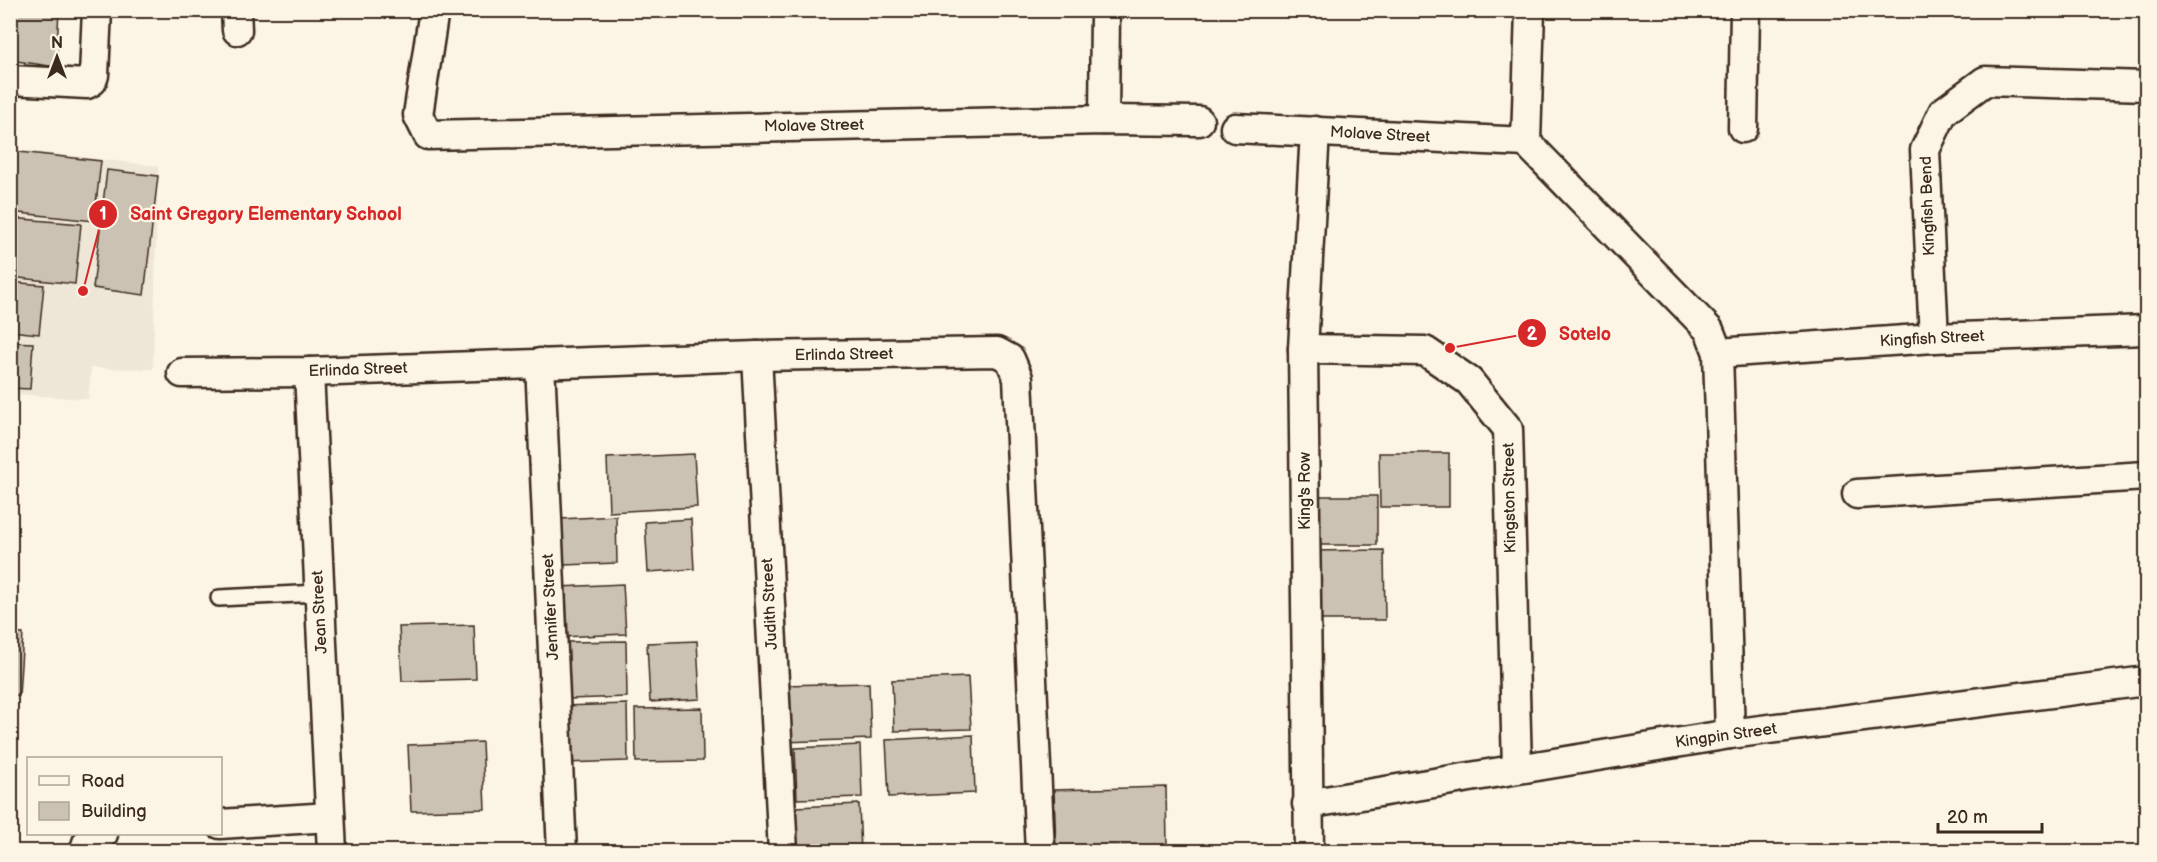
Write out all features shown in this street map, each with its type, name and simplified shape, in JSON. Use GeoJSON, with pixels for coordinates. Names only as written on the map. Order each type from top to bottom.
{"type":"FeatureCollection","features":[{"type":"Feature","properties":{"kind":"street"},"geometry":{"type":"LineString","coordinates":[[10,80],[87,84],[92,81],[97,10]]}},
{"type":"Feature","properties":{"kind":"street","name":"Molave Street"},"geometry":{"type":"LineString","coordinates":[[434,10],[418,115],[428,135],[1104,120],[1199,121]]}},
{"type":"Feature","properties":{"kind":"street"},"geometry":{"type":"LineString","coordinates":[[1104,120],[1105,10]]}},
{"type":"Feature","properties":{"kind":"street"},"geometry":{"type":"LineString","coordinates":[[1530,10],[1526,142],[1709,330],[1718,353],[1730,734]]}},
{"type":"Feature","properties":{"kind":"street"},"geometry":{"type":"LineString","coordinates":[[1743,128],[1745,10]]}},
{"type":"Feature","properties":{"kind":"street","name":"Kingfish Bend"},"geometry":{"type":"LineString","coordinates":[[1934,338],[1925,150],[1943,112],[1984,81],[2146,86]]}},
{"type":"Feature","properties":{"kind":"street","name":"Molave Street"},"geometry":{"type":"LineString","coordinates":[[1234,128],[1526,142]]}},
{"type":"Feature","properties":{"kind":"street","name":"King's Row"},"geometry":{"type":"LineString","coordinates":[[1309,852],[1303,349],[1315,131]]}},
{"type":"Feature","properties":{"kind":"street","name":"Kingfish Street"},"geometry":{"type":"LineString","coordinates":[[1718,353],[1934,338],[2146,330]]}},
{"type":"Feature","properties":{"kind":"street","name":"Kingston Street"},"geometry":{"type":"LineString","coordinates":[[1303,349],[1425,351],[1469,381],[1508,429],[1517,768]]}},
{"type":"Feature","properties":{"kind":"street","name":"Erlinda Street"},"geometry":{"type":"LineString","coordinates":[[182,373],[309,372],[757,356],[997,352],[1010,359],[1018,378],[1040,852]]}},
{"type":"Feature","properties":{"kind":"street","name":"Judith Street"},"geometry":{"type":"LineString","coordinates":[[757,356],[783,852]]}},
{"type":"Feature","properties":{"kind":"street","name":"Jennifer Street"},"geometry":{"type":"LineString","coordinates":[[540,363],[562,852]]}},
{"type":"Feature","properties":{"kind":"street","name":"Jean Street"},"geometry":{"type":"LineString","coordinates":[[309,372],[332,852]]}},
{"type":"Feature","properties":{"kind":"street"},"geometry":{"type":"LineString","coordinates":[[1857,494],[2146,476]]}},
{"type":"Feature","properties":{"kind":"street","name":"Kingpin Street"},"geometry":{"type":"LineString","coordinates":[[1307,804],[1730,734],[2146,681]]}},
{"type":"Feature","properties":{"kind":"street"},"geometry":{"type":"LineString","coordinates":[[222,824],[330,817]]}},
{"type":"Feature","properties":{"kind":"street"},"geometry":{"type":"LineString","coordinates":[[84,852],[87,843],[101,835]]}},
{"type":"Feature","properties":{"kind":"lane"},"geometry":{"type":"LineString","coordinates":[[219,598],[320,593]]}},
{"type":"Feature","properties":{"kind":"shaded area"},"geometry":{"type":"Polygon","coordinates":[[[10,149],[158,166],[153,369],[91,368],[88,399],[11,394],[10,149]]]}},
{"type":"Feature","properties":{"kind":"building"},"geometry":{"type":"Polygon","coordinates":[[[10,10],[59,10],[56,67],[10,60],[10,10]]]}},
{"type":"Feature","properties":{"kind":"building"},"geometry":{"type":"Polygon","coordinates":[[[10,151],[101,161],[94,221],[10,212],[10,151]]]}},
{"type":"Feature","properties":{"kind":"building"},"geometry":{"type":"Polygon","coordinates":[[[107,170],[158,176],[144,295],[93,288],[107,170]]]}},
{"type":"Feature","properties":{"kind":"building"},"geometry":{"type":"Polygon","coordinates":[[[10,218],[81,224],[75,284],[10,277],[10,218]]]}},
{"type":"Feature","properties":{"kind":"building"},"geometry":{"type":"Polygon","coordinates":[[[10,282],[44,285],[39,334],[10,331],[10,282]]]}},
{"type":"Feature","properties":{"kind":"building"},"geometry":{"type":"Polygon","coordinates":[[[10,342],[33,343],[30,389],[10,388],[10,342]]]}},
{"type":"Feature","properties":{"kind":"building"},"geometry":{"type":"Polygon","coordinates":[[[1379,453],[1449,453],[1449,507],[1380,507],[1379,453]]]}},
{"type":"Feature","properties":{"kind":"building"},"geometry":{"type":"Polygon","coordinates":[[[694,454],[697,507],[609,512],[607,458],[694,454]]]}},
{"type":"Feature","properties":{"kind":"building"},"geometry":{"type":"Polygon","coordinates":[[[1306,496],[1377,496],[1377,545],[1307,545],[1306,496]]]}},
{"type":"Feature","properties":{"kind":"building"},"geometry":{"type":"Polygon","coordinates":[[[616,516],[617,563],[563,565],[561,519],[616,516]]]}},
{"type":"Feature","properties":{"kind":"building"},"geometry":{"type":"Polygon","coordinates":[[[691,519],[694,569],[648,572],[645,522],[691,519]]]}},
{"type":"Feature","properties":{"kind":"building"},"geometry":{"type":"Polygon","coordinates":[[[1384,550],[1385,620],[1313,620],[1312,551],[1384,550]]]}},
{"type":"Feature","properties":{"kind":"building"},"geometry":{"type":"Polygon","coordinates":[[[623,584],[626,634],[561,637],[559,587],[623,584]]]}},
{"type":"Feature","properties":{"kind":"building"},"geometry":{"type":"Polygon","coordinates":[[[474,625],[476,679],[402,681],[399,627],[474,625]]]}},
{"type":"Feature","properties":{"kind":"building"},"geometry":{"type":"Polygon","coordinates":[[[10,633],[23,634],[19,696],[10,696],[10,633]]]}},
{"type":"Feature","properties":{"kind":"building"},"geometry":{"type":"Polygon","coordinates":[[[626,641],[627,697],[570,699],[568,642],[626,641]]]}},
{"type":"Feature","properties":{"kind":"building"},"geometry":{"type":"Polygon","coordinates":[[[697,641],[700,699],[650,702],[647,643],[697,641]]]}},
{"type":"Feature","properties":{"kind":"building"},"geometry":{"type":"Polygon","coordinates":[[[968,677],[971,729],[894,731],[892,680],[968,677]]]}},
{"type":"Feature","properties":{"kind":"building"},"geometry":{"type":"Polygon","coordinates":[[[869,683],[871,739],[784,742],[782,685],[869,683]]]}},
{"type":"Feature","properties":{"kind":"building"},"geometry":{"type":"Polygon","coordinates":[[[627,704],[628,761],[563,763],[562,706],[627,704]]]}},
{"type":"Feature","properties":{"kind":"building"},"geometry":{"type":"Polygon","coordinates":[[[702,708],[703,761],[636,762],[635,709],[702,708]]]}},
{"type":"Feature","properties":{"kind":"building"},"geometry":{"type":"Polygon","coordinates":[[[973,735],[975,793],[889,797],[886,740],[973,735]]]}},
{"type":"Feature","properties":{"kind":"building"},"geometry":{"type":"Polygon","coordinates":[[[482,742],[485,809],[411,811],[408,745],[482,742]]]}},
{"type":"Feature","properties":{"kind":"building"},"geometry":{"type":"Polygon","coordinates":[[[860,745],[862,797],[797,799],[795,748],[860,745]]]}},
{"type":"Feature","properties":{"kind":"building"},"geometry":{"type":"Polygon","coordinates":[[[1166,787],[1167,848],[1056,850],[1054,790],[1166,787]]]}},
{"type":"Feature","properties":{"kind":"building"},"geometry":{"type":"Polygon","coordinates":[[[859,804],[861,852],[798,852],[796,807],[859,804]]]}},
{"type":"Feature","properties":{"kind":"place","name":"Saint Gregory Elementary School"},"geometry":{"type":"Point","coordinates":[83,291]}},
{"type":"Feature","properties":{"kind":"place","name":"Sotelo"},"geometry":{"type":"Point","coordinates":[1450,348]}}]}
